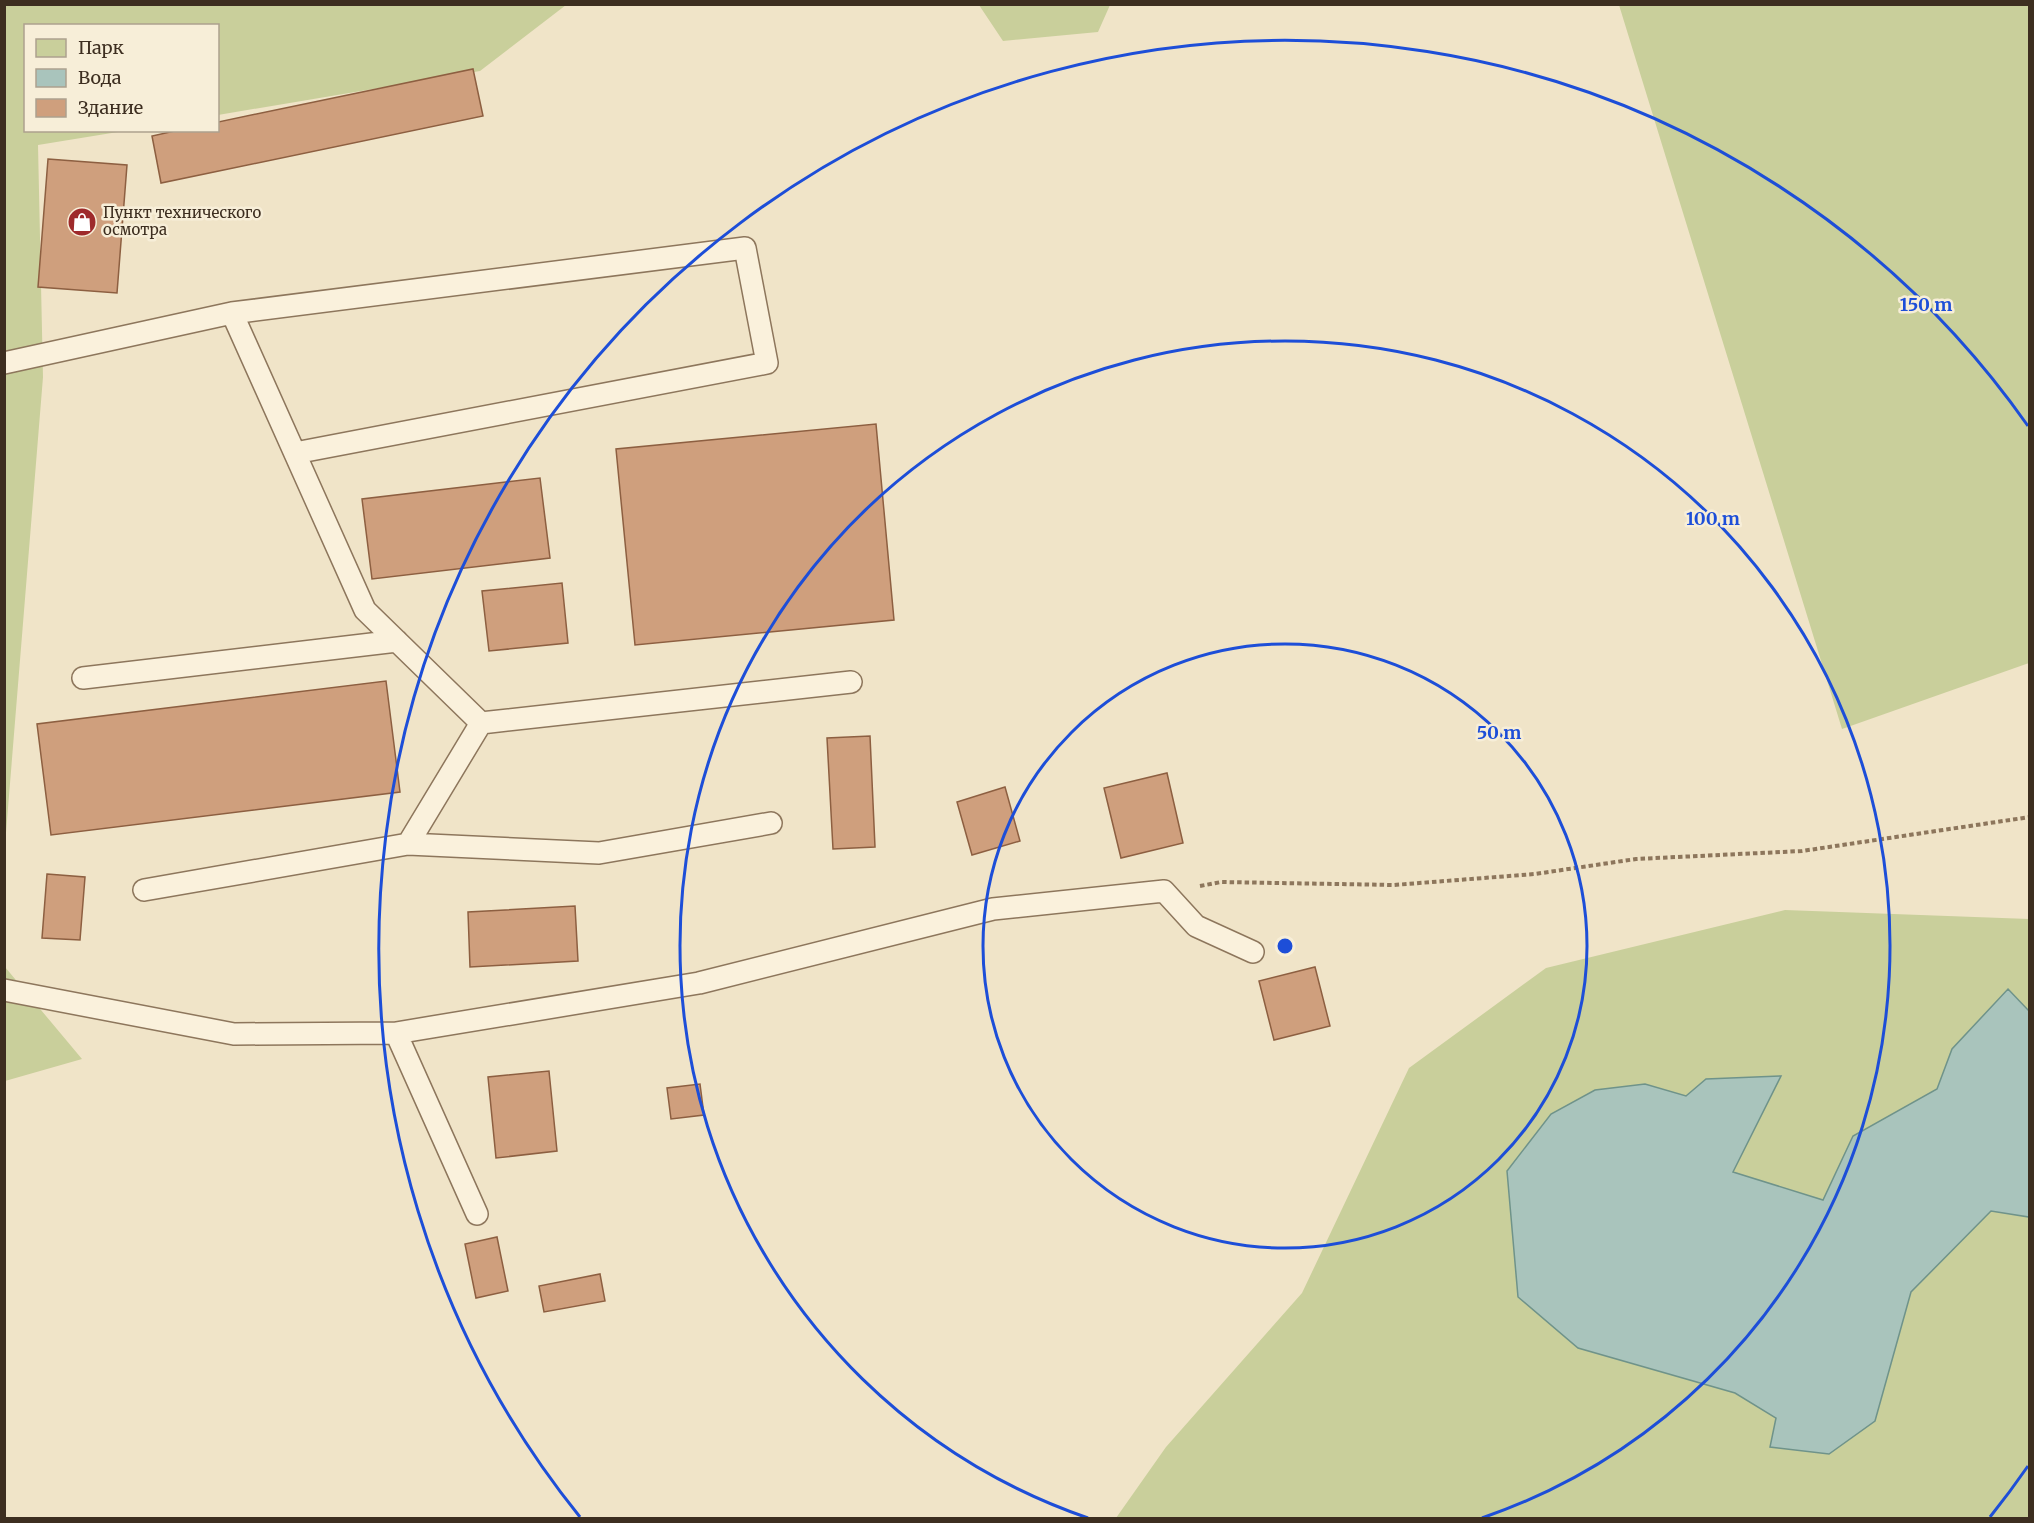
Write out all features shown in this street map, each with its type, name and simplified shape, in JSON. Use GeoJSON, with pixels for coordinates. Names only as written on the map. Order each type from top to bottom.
{"type":"FeatureCollection","features":[{"type":"Feature","properties":{"kind":"lane"},"geometry":{"type":"LineString","coordinates":[[4,363],[232,313],[745,248],[767,363],[295,453]]}},
{"type":"Feature","properties":{"kind":"lane"},"geometry":{"type":"LineString","coordinates":[[232,313],[365,610],[481,723]]}},
{"type":"Feature","properties":{"kind":"lane"},"geometry":{"type":"LineString","coordinates":[[83,678],[397,641]]}},
{"type":"Feature","properties":{"kind":"lane"},"geometry":{"type":"LineString","coordinates":[[481,723],[851,682]]}},
{"type":"Feature","properties":{"kind":"lane"},"geometry":{"type":"LineString","coordinates":[[408,844],[481,723]]}},
{"type":"Feature","properties":{"kind":"lane"},"geometry":{"type":"LineString","coordinates":[[144,891],[408,844],[598,854],[771,823]]}},
{"type":"Feature","properties":{"kind":"lane"},"geometry":{"type":"LineString","coordinates":[[4,990],[234,1034],[396,1033],[699,983],[993,909],[1164,891],[1196,926],[1253,952]]}},
{"type":"Feature","properties":{"kind":"lane"},"geometry":{"type":"LineString","coordinates":[[396,1033],[477,1214]]}},
{"type":"Feature","properties":{"kind":"path"},"geometry":{"type":"LineString","coordinates":[[1164,891],[1221,882],[1394,885],[1535,874],[1636,859],[1802,851],[2030,816]]}},
{"type":"Feature","properties":{"kind":"green space"},"geometry":{"type":"Polygon","coordinates":[[[5,5],[566,5],[480,71],[219,115],[219,24],[24,24],[24,132],[118,132],[38,145],[43,377],[5,845],[5,5]]]}},
{"type":"Feature","properties":{"kind":"green space"},"geometry":{"type":"Polygon","coordinates":[[[979,5],[1110,5],[1098,32],[1003,41],[979,5]]]}},
{"type":"Feature","properties":{"kind":"green space"},"geometry":{"type":"Polygon","coordinates":[[[1619,5],[2029,5],[2029,663],[1842,729],[1619,5]]]}},
{"type":"Feature","properties":{"kind":"green space"},"geometry":{"type":"Polygon","coordinates":[[[1785,910],[2029,919],[2029,1518],[1116,1518],[1166,1447],[1302,1293],[1409,1068],[1546,968],[1785,910]]]}},
{"type":"Feature","properties":{"kind":"green space"},"geometry":{"type":"Polygon","coordinates":[[[5,967],[82,1059],[5,1081],[5,967]]]}},
{"type":"Feature","properties":{"kind":"water"},"geometry":{"type":"Polygon","coordinates":[[[2008,989],[2029,1011],[2029,1217],[1991,1211],[1911,1292],[1875,1421],[1829,1454],[1770,1447],[1776,1418],[1735,1393],[1578,1348],[1518,1297],[1507,1171],[1551,1114],[1595,1090],[1645,1084],[1686,1096],[1706,1079],[1781,1076],[1733,1172],[1823,1200],[1853,1136],[1937,1089],[1952,1049],[2008,989]]]}},
{"type":"Feature","properties":{"kind":"building"},"geometry":{"type":"Polygon","coordinates":[[[473,69],[483,116],[161,183],[152,136],[170,132],[219,132],[219,122],[473,69]]]}},
{"type":"Feature","properties":{"kind":"building"},"geometry":{"type":"Polygon","coordinates":[[[48,159],[127,165],[117,293],[38,287],[48,159]]]}},
{"type":"Feature","properties":{"kind":"building"},"geometry":{"type":"Polygon","coordinates":[[[876,424],[894,620],[635,645],[616,449],[876,424]]]}},
{"type":"Feature","properties":{"kind":"building"},"geometry":{"type":"Polygon","coordinates":[[[540,478],[550,558],[372,579],[362,499],[540,478]]]}},
{"type":"Feature","properties":{"kind":"building"},"geometry":{"type":"Polygon","coordinates":[[[562,583],[568,643],[489,651],[482,591],[562,583]]]}},
{"type":"Feature","properties":{"kind":"building"},"geometry":{"type":"Polygon","coordinates":[[[386,681],[400,792],[51,835],[37,724],[386,681]]]}},
{"type":"Feature","properties":{"kind":"building"},"geometry":{"type":"Polygon","coordinates":[[[870,736],[875,847],[833,849],[827,738],[870,736]]]}},
{"type":"Feature","properties":{"kind":"building"},"geometry":{"type":"Polygon","coordinates":[[[1167,773],[1183,843],[1121,858],[1104,788],[1167,773]]]}},
{"type":"Feature","properties":{"kind":"building"},"geometry":{"type":"Polygon","coordinates":[[[1005,787],[1020,841],[972,855],[957,802],[1005,787]]]}},
{"type":"Feature","properties":{"kind":"building"},"geometry":{"type":"Polygon","coordinates":[[[47,874],[85,877],[80,940],[42,938],[47,874]]]}},
{"type":"Feature","properties":{"kind":"building"},"geometry":{"type":"Polygon","coordinates":[[[575,906],[578,961],[470,967],[468,912],[575,906]]]}},
{"type":"Feature","properties":{"kind":"building"},"geometry":{"type":"Polygon","coordinates":[[[1315,967],[1330,1026],[1274,1040],[1259,981],[1315,967]]]}},
{"type":"Feature","properties":{"kind":"building"},"geometry":{"type":"Polygon","coordinates":[[[549,1071],[557,1151],[496,1158],[488,1077],[549,1071]]]}},
{"type":"Feature","properties":{"kind":"building"},"geometry":{"type":"Polygon","coordinates":[[[700,1084],[704,1115],[671,1119],[667,1088],[700,1084]]]}},
{"type":"Feature","properties":{"kind":"building"},"geometry":{"type":"Polygon","coordinates":[[[497,1237],[508,1291],[476,1298],[465,1244],[497,1237]]]}},
{"type":"Feature","properties":{"kind":"building"},"geometry":{"type":"Polygon","coordinates":[[[600,1274],[605,1301],[544,1312],[539,1286],[600,1274]]]}},
{"type":"Feature","properties":{"kind":"place","name":"Пункт технического осмотра"},"geometry":{"type":"Point","coordinates":[82,222]}}]}
